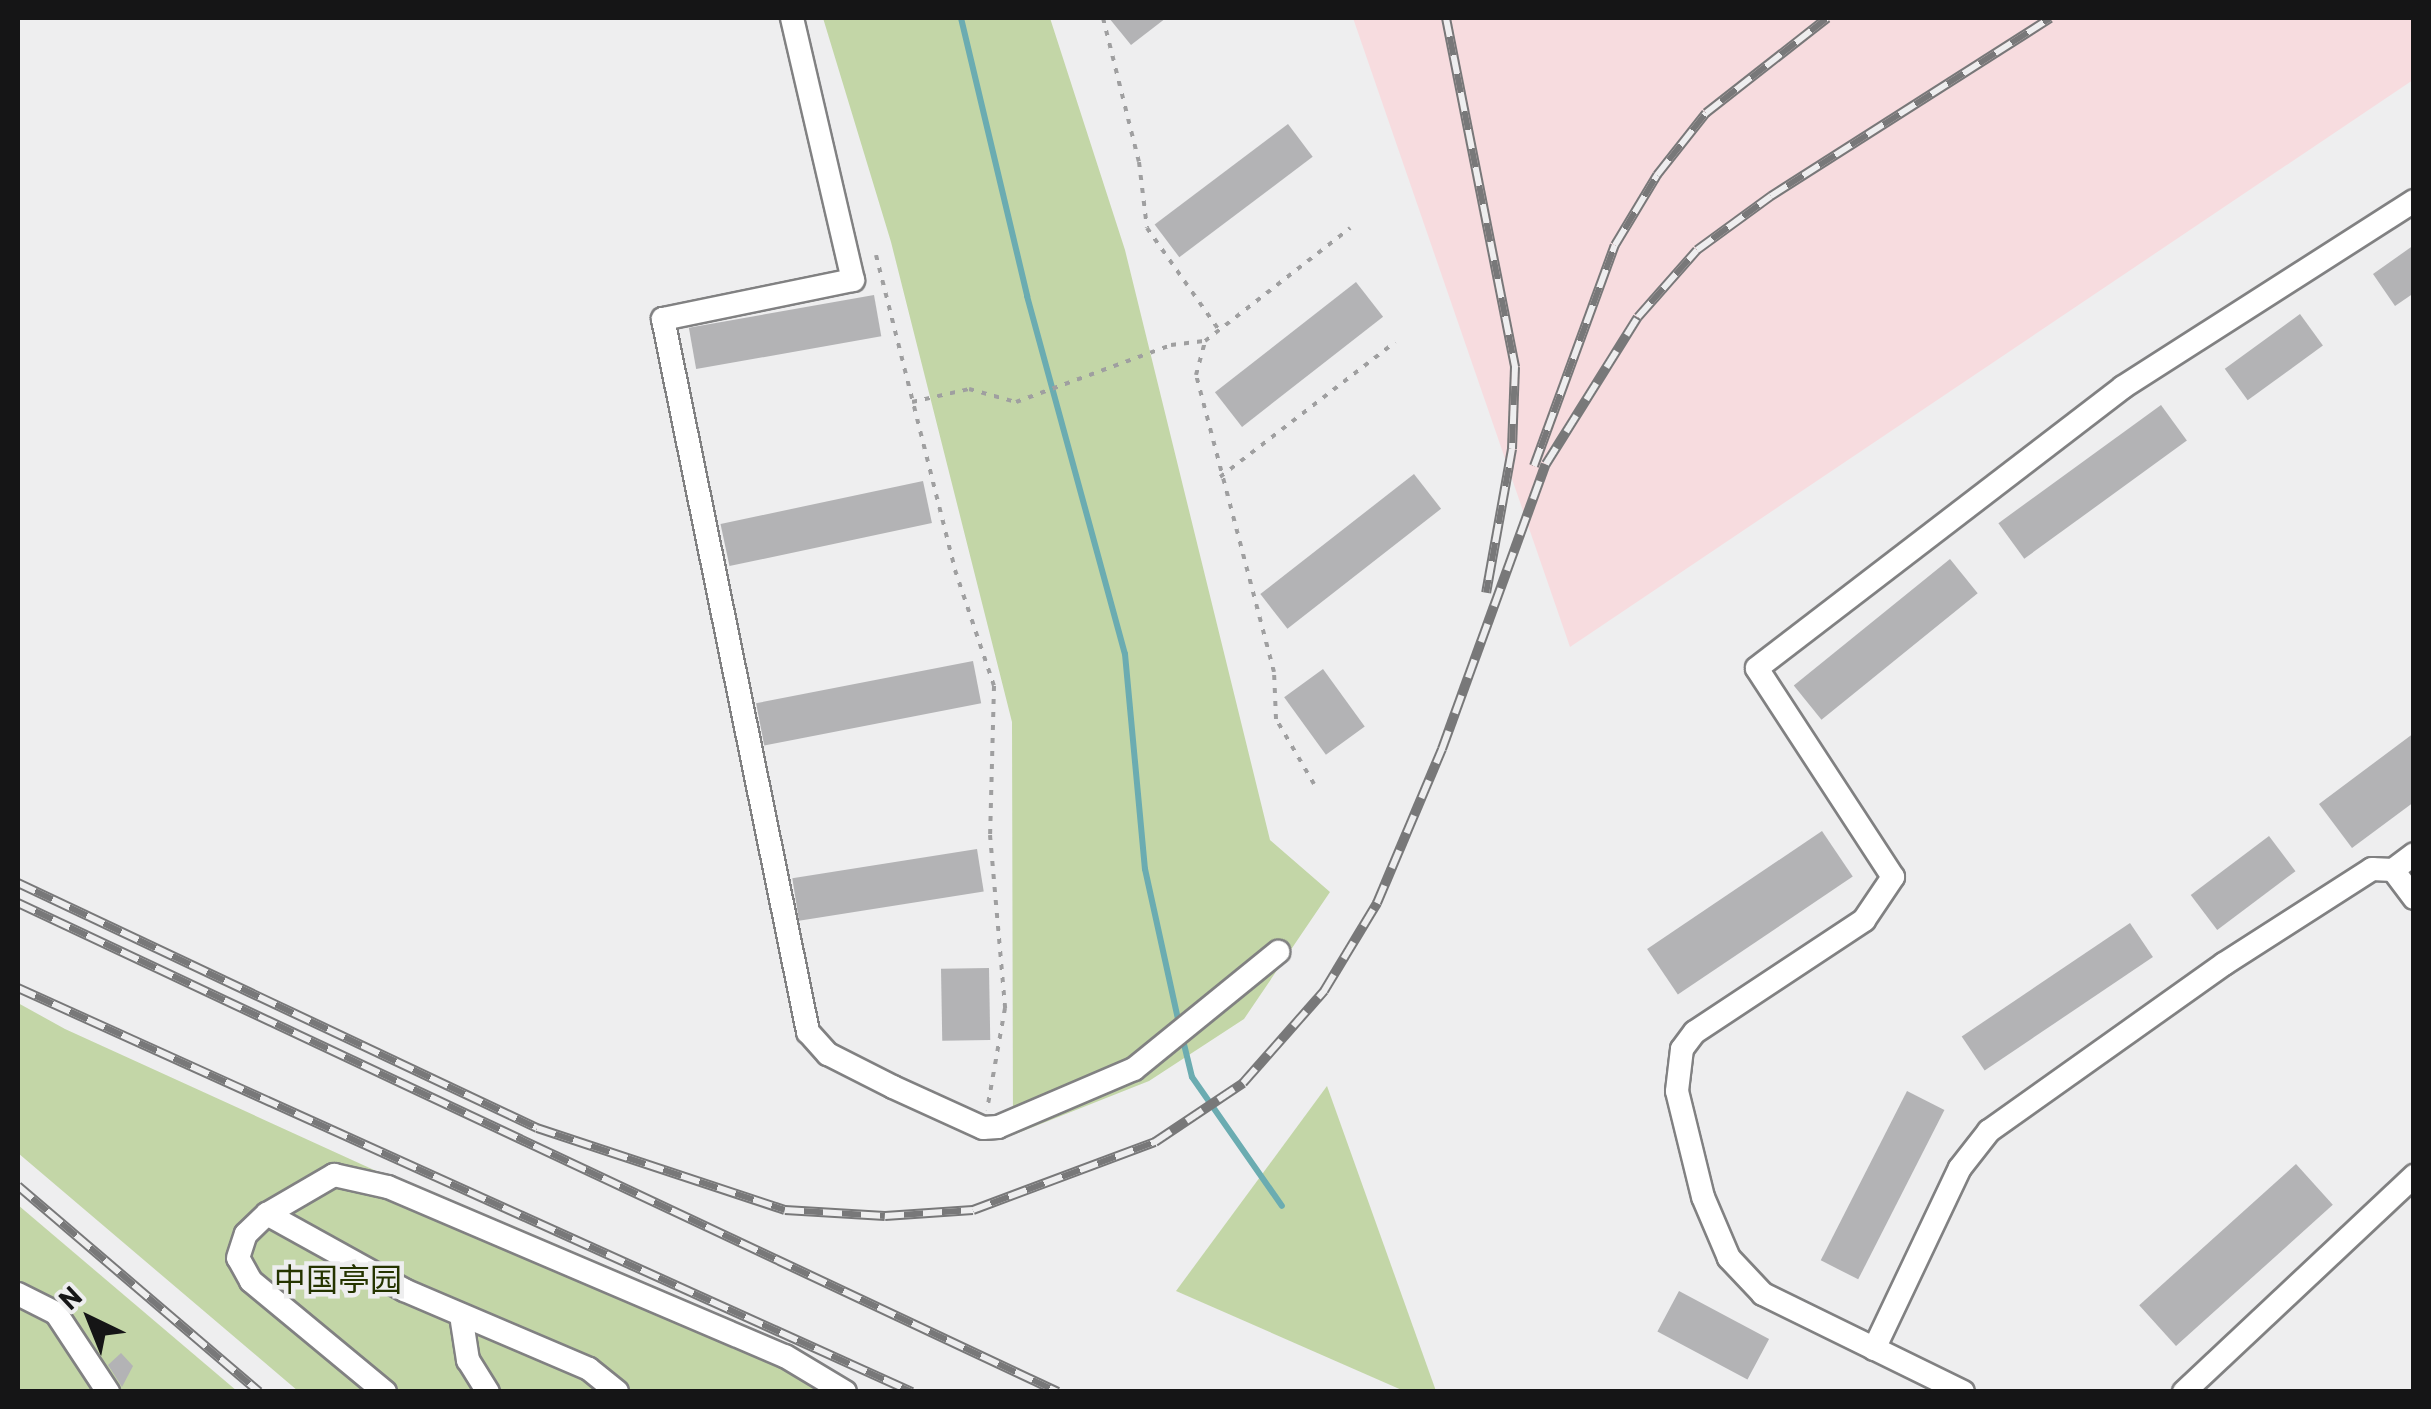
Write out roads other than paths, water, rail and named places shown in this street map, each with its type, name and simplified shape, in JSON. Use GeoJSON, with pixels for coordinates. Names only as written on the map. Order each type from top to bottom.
{"type":"FeatureCollection","features":[{"type":"Feature","properties":{"kind":"street"},"geometry":{"type":"LineString","coordinates":[[792,18],[853,280],[663,318],[808,1032],[828,1054],[983,1128],[1079,1096],[1150,1057],[1219,1006],[1278,952]]}},
{"type":"Feature","properties":{"kind":"street"},"geometry":{"type":"LineString","coordinates":[[1964,1392],[1783,1306],[1739,1272],[1703,1198],[1677,1090],[1678,1062],[1688,1040],[1864,920],[1893,876],[1757,668],[2123,386],[2414,202]]}},
{"type":"Feature","properties":{"kind":"street"},"geometry":{"type":"LineString","coordinates":[[1874,1349],[1960,1168],[1990,1131],[2224,964],[2372,869],[2393,870],[2414,854]]}},
{"type":"Feature","properties":{"kind":"street"},"geometry":{"type":"LineString","coordinates":[[2393,870],[2414,898]]}},
{"type":"Feature","properties":{"kind":"street"},"geometry":{"type":"LineString","coordinates":[[2184,1392],[2414,1176]]}},
{"type":"Feature","properties":{"kind":"street"},"geometry":{"type":"LineString","coordinates":[[385,1392],[242,1271],[240,1245],[266,1214],[318,1180],[367,1180],[785,1356],[845,1392]]}},
{"type":"Feature","properties":{"kind":"street"},"geometry":{"type":"LineString","coordinates":[[266,1214],[461,1314],[589,1369],[616,1392]]}},
{"type":"Feature","properties":{"kind":"street"},"geometry":{"type":"LineString","coordinates":[[18,1294],[56,1314],[107,1391]]}},
{"type":"Feature","properties":{"kind":"street"},"geometry":{"type":"LineString","coordinates":[[461,1314],[468,1360],[488,1392]]}},
{"type":"Feature","properties":{"kind":"waterway"},"geometry":{"type":"LineString","coordinates":[[961,18],[1027,296],[1125,654],[1145,869],[1179,1024]]}},
{"type":"Feature","properties":{"kind":"waterway"},"geometry":{"type":"LineString","coordinates":[[1182,1036],[1192,1077],[1282,1206]]}},
{"type":"Feature","properties":{"kind":"railway"},"geometry":{"type":"LineString","coordinates":[[1446,18],[1515,367],[1512,449],[1486,593]]}},
{"type":"Feature","properties":{"kind":"railway"},"geometry":{"type":"LineString","coordinates":[[1534,466],[1615,245],[1657,175],[1706,113],[1827,18]]}},
{"type":"Feature","properties":{"kind":"railway"},"geometry":{"type":"LineString","coordinates":[[18,883],[537,1128],[785,1210],[885,1216],[973,1210],[1155,1142],[1243,1083],[1324,991],[1377,903],[1442,749],[1546,464],[1638,317],[1697,250],[1771,196],[2050,18]]}},
{"type":"Feature","properties":{"kind":"railway"},"geometry":{"type":"LineString","coordinates":[[18,903],[1058,1392]]}},
{"type":"Feature","properties":{"kind":"railway"},"geometry":{"type":"LineString","coordinates":[[18,988],[912,1392]]}},
{"type":"Feature","properties":{"kind":"railway"},"geometry":{"type":"LineString","coordinates":[[18,1186],[259,1392]]}},
{"type":"Feature","properties":{"kind":"park label","name":"中国亭园"},"geometry":{"type":"Point","coordinates":[338,1278]}}]}
